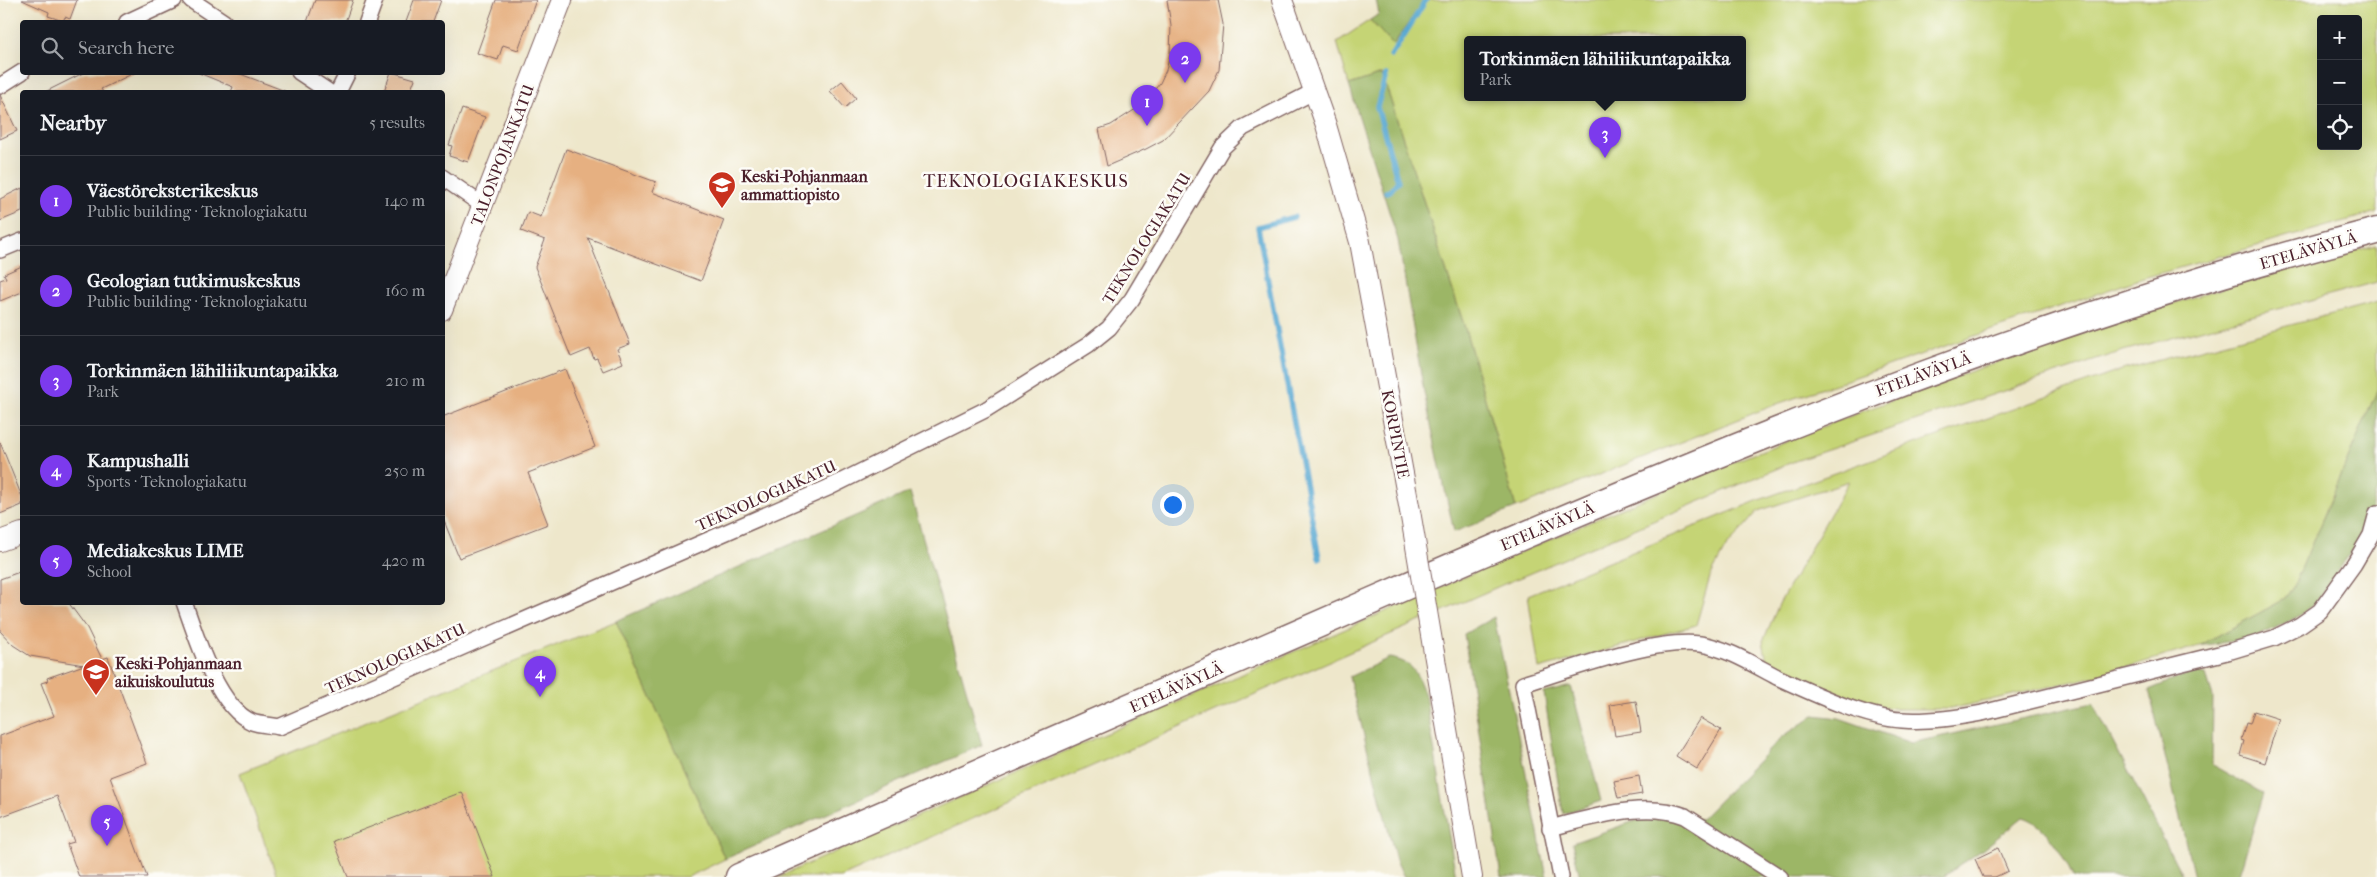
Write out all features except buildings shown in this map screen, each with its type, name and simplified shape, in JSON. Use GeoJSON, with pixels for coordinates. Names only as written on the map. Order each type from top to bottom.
{"type":"FeatureCollection","features":[{"type":"Feature","properties":{"kind":"highway","name":"ETELÄVÄYLÄ"},"geometry":{"type":"LineString","coordinates":[[739,877],[1454,565],[1832,408],[2014,341],[2157,294],[2377,231]]}},
{"type":"Feature","properties":{"kind":"street"},"geometry":{"type":"LineString","coordinates":[[131,20],[174,0]]}},
{"type":"Feature","properties":{"kind":"street"},"geometry":{"type":"LineString","coordinates":[[191,0],[221,20]]}},
{"type":"Feature","properties":{"kind":"street"},"geometry":{"type":"LineString","coordinates":[[368,20],[375,0]]}},
{"type":"Feature","properties":{"kind":"street","name":"TALONPOJANKATU"},"geometry":{"type":"LineString","coordinates":[[445,302],[562,0]]}},
{"type":"Feature","properties":{"kind":"street","name":"KORPINTIE"},"geometry":{"type":"LineString","coordinates":[[1282,0],[1315,92],[1360,242],[1410,511],[1472,877]]}},
{"type":"Feature","properties":{"kind":"street"},"geometry":{"type":"LineString","coordinates":[[0,86],[20,73]]}},
{"type":"Feature","properties":{"kind":"street"},"geometry":{"type":"LineString","coordinates":[[304,75],[326,90]]}},
{"type":"Feature","properties":{"kind":"street"},"geometry":{"type":"LineString","coordinates":[[339,90],[346,75]]}},
{"type":"Feature","properties":{"kind":"street","name":"TEKNOLOGIAKATU"},"geometry":{"type":"LineString","coordinates":[[185,605],[207,664],[228,701],[251,722],[279,727],[830,487],[985,410],[1088,345],[1108,328],[1132,299],[1222,148],[1243,128],[1315,92]]}},
{"type":"Feature","properties":{"kind":"street"},"geometry":{"type":"LineString","coordinates":[[445,179],[482,205]]}},
{"type":"Feature","properties":{"kind":"street"},"geometry":{"type":"LineString","coordinates":[[0,250],[20,242]]}},
{"type":"Feature","properties":{"kind":"street"},"geometry":{"type":"LineString","coordinates":[[1561,877],[1523,684],[1635,652],[1675,644],[1701,644],[1732,655],[1791,683],[1871,715],[1901,720],[1940,720],[1982,713],[2230,651],[2274,638],[2300,625],[2320,611],[2354,564],[2374,532],[2377,513]]}},
{"type":"Feature","properties":{"kind":"street"},"geometry":{"type":"LineString","coordinates":[[0,541],[20,533]]}},
{"type":"Feature","properties":{"kind":"street"},"geometry":{"type":"LineString","coordinates":[[1550,828],[1619,813],[1654,810],[1674,812],[1685,816],[1780,877]]}},
{"type":"Feature","properties":{"kind":"green space"},"geometry":{"type":"Polygon","coordinates":[[[1376,0],[1425,0],[1393,45],[1370,20],[1379,14],[1376,0]]]}},
{"type":"Feature","properties":{"kind":"green space"},"geometry":{"type":"Polygon","coordinates":[[[1425,0],[2377,0],[2377,212],[2140,279],[1777,404],[1516,508],[1464,325],[1382,74],[1349,85],[1337,42],[1370,20],[1393,45],[1425,0]]]}},
{"type":"Feature","properties":{"kind":"green space"},"geometry":{"type":"Polygon","coordinates":[[[1382,74],[1464,325],[1516,508],[1454,532],[1424,392],[1398,240],[1349,85],[1382,74]]]}},
{"type":"Feature","properties":{"kind":"green space"},"geometry":{"type":"Polygon","coordinates":[[[2377,245],[2377,282],[2123,351],[1795,461],[1502,585],[841,877],[778,877],[1582,525],[1735,461],[2005,359],[2079,334],[2227,287],[2377,245]]]}},
{"type":"Feature","properties":{"kind":"green space"},"geometry":{"type":"Polygon","coordinates":[[[2377,302],[2377,391],[2296,581],[2285,599],[2199,646],[2093,677],[1950,709],[1898,709],[1861,703],[1767,662],[1763,641],[1780,602],[1849,481],[1758,511],[1725,549],[1710,577],[1696,625],[1539,669],[1528,595],[1759,500],[2122,370],[2377,302]]]}},
{"type":"Feature","properties":{"kind":"green space"},"geometry":{"type":"Polygon","coordinates":[[[2377,391],[2377,490],[2363,534],[2322,595],[2301,615],[2255,638],[2199,646],[2285,599],[2296,581],[2377,391]]]}},
{"type":"Feature","properties":{"kind":"green space"},"geometry":{"type":"Polygon","coordinates":[[[910,492],[982,745],[725,859],[616,621],[910,492]]]}},
{"type":"Feature","properties":{"kind":"green space"},"geometry":{"type":"Polygon","coordinates":[[[1494,617],[1547,877],[1501,877],[1464,634],[1494,617]]]}},
{"type":"Feature","properties":{"kind":"green space"},"geometry":{"type":"Polygon","coordinates":[[[616,621],[725,859],[688,877],[277,877],[240,773],[616,621]]]}},
{"type":"Feature","properties":{"kind":"green space"},"geometry":{"type":"Polygon","coordinates":[[[1389,658],[1404,662],[1413,670],[1425,695],[1456,877],[1404,877],[1396,860],[1349,677],[1389,658]]]}},
{"type":"Feature","properties":{"kind":"green space"},"geometry":{"type":"Polygon","coordinates":[[[2192,672],[2206,675],[2213,697],[2212,765],[2264,794],[2238,877],[2194,877],[2149,690],[2192,672]]]}},
{"type":"Feature","properties":{"kind":"green space"},"geometry":{"type":"Polygon","coordinates":[[[1571,686],[1601,801],[1563,814],[1544,693],[1571,686]]]}},
{"type":"Feature","properties":{"kind":"green space"},"geometry":{"type":"Polygon","coordinates":[[[2093,703],[2183,877],[2073,877],[2065,860],[2047,833],[2031,820],[2023,817],[1982,850],[1943,877],[1580,877],[1572,843],[1649,816],[1701,819],[1781,738],[1814,715],[1839,718],[1911,743],[2093,703]]]}},
{"type":"Feature","properties":{"kind":"waterway"},"geometry":{"type":"LineString","coordinates":[[1391,56],[1426,0]]}},
{"type":"Feature","properties":{"kind":"waterway"},"geometry":{"type":"LineString","coordinates":[[1386,75],[1377,107],[1398,181],[1390,191],[1386,192]]}},
{"type":"Feature","properties":{"kind":"waterway"},"geometry":{"type":"LineString","coordinates":[[1294,217],[1258,227],[1319,558]]}},
{"type":"Feature","properties":{"kind":"place","name":"Geologian tutkimuskeskus"},"geometry":{"type":"Point","coordinates":[1185,83]}},
{"type":"Feature","properties":{"kind":"place","name":"Väestöreksterikeskus"},"geometry":{"type":"Point","coordinates":[1147,126]}},
{"type":"Feature","properties":{"kind":"place","name":"Torkinmäen lähiliikuntapaikka"},"geometry":{"type":"Point","coordinates":[1605,158]}},
{"type":"Feature","properties":{"kind":"place","name":"Keski-Pohjanmaan ammattiopisto"},"geometry":{"type":"Point","coordinates":[722,209]}},
{"type":"Feature","properties":{"kind":"place","name":"Keski-Pohjanmaan aikuiskoulutus"},"geometry":{"type":"Point","coordinates":[96,696]}},
{"type":"Feature","properties":{"kind":"place","name":"Kampushalli"},"geometry":{"type":"Point","coordinates":[540,697]}},
{"type":"Feature","properties":{"kind":"place","name":"Mediakeskus LIME"},"geometry":{"type":"Point","coordinates":[107,846]}},
{"type":"Feature","properties":{"kind":"district","name":"TEKNOLOGIAKESKUS"},"geometry":{"type":"Point","coordinates":[1026,181]}}]}
